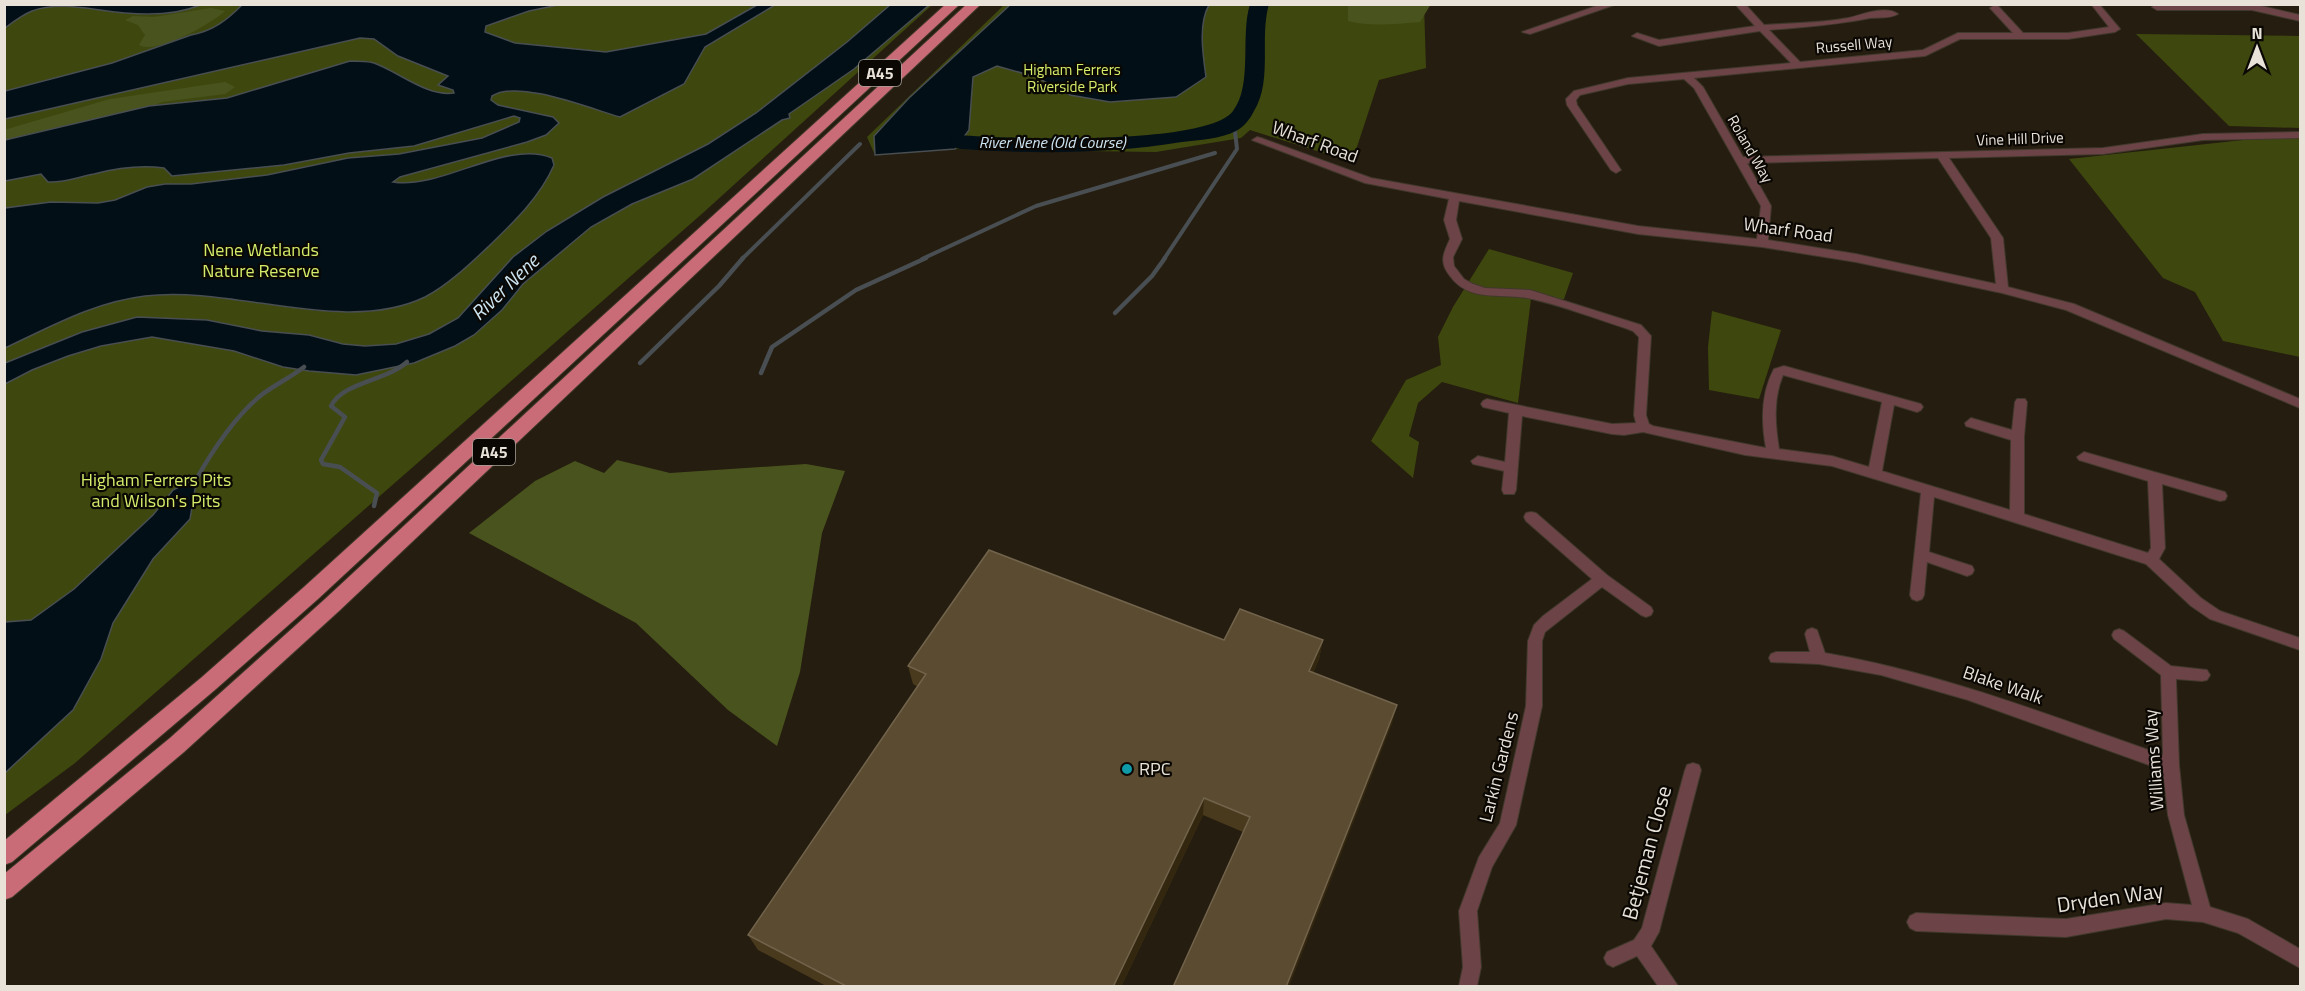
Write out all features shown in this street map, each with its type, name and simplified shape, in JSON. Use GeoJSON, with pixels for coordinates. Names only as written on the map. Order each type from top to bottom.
{"type":"FeatureCollection","features":[{"type":"Feature","properties":{"kind":"highway","name":"A45"},"geometry":{"type":"LineString","coordinates":[[4,855],[209,683],[311,593],[954,4]]}},
{"type":"Feature","properties":{"kind":"highway","name":"A45"},"geometry":{"type":"LineString","coordinates":[[4,889],[177,745],[324,612],[975,4]]}},
{"type":"Feature","properties":{"kind":"street"},"geometry":{"type":"LineString","coordinates":[[1527,32],[1613,4]]}},
{"type":"Feature","properties":{"kind":"street"},"geometry":{"type":"LineString","coordinates":[[1739,4],[1798,65]]}},
{"type":"Feature","properties":{"kind":"street","name":"Russell Way"},"geometry":{"type":"LineString","coordinates":[[1616,170],[1572,105],[1571,99],[1577,93],[1628,81],[1925,53],[1958,36],[2068,36],[2115,29],[2095,5]]}},
{"type":"Feature","properties":{"kind":"street"},"geometry":{"type":"LineString","coordinates":[[2157,7],[2252,7],[2301,18]]}},
{"type":"Feature","properties":{"kind":"street"},"geometry":{"type":"LineString","coordinates":[[1995,8],[2020,37]]}},
{"type":"Feature","properties":{"kind":"street"},"geometry":{"type":"LineString","coordinates":[[1637,36],[1659,43],[1761,28],[1846,21],[1872,15],[1893,14]]}},
{"type":"Feature","properties":{"kind":"street","name":"Roland Way"},"geometry":{"type":"LineString","coordinates":[[1687,76],[1698,87],[1766,206],[1762,243]]}},
{"type":"Feature","properties":{"kind":"street","name":"Vine Hill Drive"},"geometry":{"type":"LineString","coordinates":[[1740,160],[2103,151],[2202,137],[2301,135]]}},
{"type":"Feature","properties":{"kind":"street","name":"Wharf Road"},"geometry":{"type":"LineString","coordinates":[[1257,140],[1369,181],[1638,230],[1762,243],[1856,258],[2002,289],[2087,313],[2301,404]]}},
{"type":"Feature","properties":{"kind":"street"},"geometry":{"type":"LineString","coordinates":[[1942,156],[1997,238],[2002,289]]}},
{"type":"Feature","properties":{"kind":"street"},"geometry":{"type":"LineString","coordinates":[[1455,196],[1450,220],[1456,239],[1447,257],[1448,266],[1460,282],[1484,292],[1530,294],[1642,331],[1645,336],[1640,415],[1644,427]]}},
{"type":"Feature","properties":{"kind":"street"},"geometry":{"type":"LineString","coordinates":[[1773,452],[1769,430],[1770,408],[1778,372],[1792,370],[1917,407]]}},
{"type":"Feature","properties":{"kind":"street"},"geometry":{"type":"LineString","coordinates":[[1875,473],[1889,399]]}},
{"type":"Feature","properties":{"kind":"street"},"geometry":{"type":"LineString","coordinates":[[2017,518],[2021,402]]}},
{"type":"Feature","properties":{"kind":"street"},"geometry":{"type":"LineString","coordinates":[[1487,404],[1612,429],[1644,427],[1670,435],[1745,450],[1833,461],[1875,473],[2151,560],[2196,602],[2215,615],[2301,644]]}},
{"type":"Feature","properties":{"kind":"street"},"geometry":{"type":"LineString","coordinates":[[1509,490],[1516,410]]}},
{"type":"Feature","properties":{"kind":"street"},"geometry":{"type":"LineString","coordinates":[[1971,423],[2018,438]]}},
{"type":"Feature","properties":{"kind":"street"},"geometry":{"type":"LineString","coordinates":[[2084,457],[2220,496]]}},
{"type":"Feature","properties":{"kind":"street"},"geometry":{"type":"LineString","coordinates":[[1478,461],[1512,468]]}},
{"type":"Feature","properties":{"kind":"street"},"geometry":{"type":"LineString","coordinates":[[2151,560],[2158,548],[2155,477]]}},
{"type":"Feature","properties":{"kind":"street"},"geometry":{"type":"LineString","coordinates":[[1917,595],[1928,490]]}},
{"type":"Feature","properties":{"kind":"street"},"geometry":{"type":"LineString","coordinates":[[1530,517],[1602,579],[1646,611]]}},
{"type":"Feature","properties":{"kind":"street"},"geometry":{"type":"LineString","coordinates":[[1922,555],[1967,570]]}},
{"type":"Feature","properties":{"kind":"street","name":"Larkin Gardens"},"geometry":{"type":"LineString","coordinates":[[1468,987],[1472,967],[1468,910],[1485,863],[1508,825],[1534,706],[1535,641],[1539,629],[1548,620],[1602,579]]}},
{"type":"Feature","properties":{"kind":"street"},"geometry":{"type":"LineString","coordinates":[[1812,634],[1819,658]]}},
{"type":"Feature","properties":{"kind":"street"},"geometry":{"type":"LineString","coordinates":[[2119,635],[2168,672],[2202,675]]}},
{"type":"Feature","properties":{"kind":"street","name":"Blake Walk"},"geometry":{"type":"LineString","coordinates":[[1776,658],[1819,658],[1881,669],[1968,693],[2170,765]]}},
{"type":"Feature","properties":{"kind":"street","name":"Williams Way"},"geometry":{"type":"LineString","coordinates":[[2168,672],[2170,765],[2176,815],[2203,914]]}},
{"type":"Feature","properties":{"kind":"street","name":"Betjeman Close"},"geometry":{"type":"LineString","coordinates":[[1613,958],[1640,946],[1650,932],[1693,770]]}},
{"type":"Feature","properties":{"kind":"street","name":"Dryden Way"},"geometry":{"type":"LineString","coordinates":[[1916,922],[2066,928],[2166,910],[2203,914],[2242,925],[2301,959]]}},
{"type":"Feature","properties":{"kind":"street","name":"Betjeman Close"},"geometry":{"type":"LineString","coordinates":[[1640,946],[1669,987]]}},
{"type":"Feature","properties":{"kind":"green space"},"geometry":{"type":"Polygon","coordinates":[[[1431,4],[1420,22],[1384,24],[1348,21],[1348,5],[1431,4]]]}},
{"type":"Feature","properties":{"kind":"green space","name":"Nene Wetlands Nature Reserve"},"geometry":{"type":"Polygon","coordinates":[[[5,5],[932,5],[704,212],[75,763],[5,815],[5,5]]]}},
{"type":"Feature","properties":{"kind":"green space","name":"Higham Ferrers Riverside Park"},"geometry":{"type":"Polygon","coordinates":[[[1004,5],[1424,5],[1426,68],[1379,80],[1352,162],[1250,130],[1241,138],[1156,152],[955,149],[875,155],[867,137],[1004,5]]]}},
{"type":"Feature","properties":{"kind":"green space"},"geometry":{"type":"Polygon","coordinates":[[[211,8],[225,11],[183,37],[158,46],[139,45],[145,35],[138,25],[125,20],[133,16],[154,17],[211,8]]]}},
{"type":"Feature","properties":{"kind":"green space"},"geometry":{"type":"Polygon","coordinates":[[[2136,34],[2300,36],[2300,128],[2229,126],[2136,34]]]}},
{"type":"Feature","properties":{"kind":"green space"},"geometry":{"type":"Polygon","coordinates":[[[225,82],[235,87],[225,94],[162,102],[126,117],[5,145],[4,130],[110,99],[225,82]]]}},
{"type":"Feature","properties":{"kind":"green space"},"geometry":{"type":"Polygon","coordinates":[[[2271,137],[2300,139],[2300,357],[2223,341],[2195,292],[2163,278],[2069,159],[2271,137]]]}},
{"type":"Feature","properties":{"kind":"green space"},"geometry":{"type":"Polygon","coordinates":[[[1489,249],[1573,273],[1564,299],[1531,299],[1518,403],[1442,382],[1418,403],[1409,436],[1419,442],[1413,478],[1371,441],[1406,380],[1441,365],[1438,337],[1453,307],[1489,249]]]}},
{"type":"Feature","properties":{"kind":"green space"},"geometry":{"type":"Polygon","coordinates":[[[1712,311],[1781,330],[1759,399],[1709,390],[1708,347],[1712,311]]]}},
{"type":"Feature","properties":{"kind":"green space"},"geometry":{"type":"Polygon","coordinates":[[[617,460],[670,473],[806,464],[845,471],[822,533],[800,672],[777,746],[728,710],[636,623],[469,533],[535,481],[575,461],[604,473],[617,460]]]}},
{"type":"Feature","properties":{"kind":"water"},"geometry":{"type":"Polygon","coordinates":[[[5,4],[200,5],[164,14],[125,13],[57,6],[28,13],[5,28],[5,4]]]}},
{"type":"Feature","properties":{"kind":"water"},"geometry":{"type":"Polygon","coordinates":[[[242,5],[558,5],[529,11],[486,26],[485,32],[515,43],[606,52],[706,34],[757,5],[775,5],[705,47],[684,84],[620,117],[536,93],[504,92],[492,96],[491,100],[498,105],[553,117],[559,123],[546,135],[527,142],[400,177],[393,182],[432,179],[514,155],[534,154],[552,158],[554,165],[534,198],[508,228],[458,274],[425,297],[393,308],[359,312],[324,311],[179,294],[145,296],[90,310],[5,348],[5,208],[51,202],[98,203],[115,200],[147,187],[165,184],[191,184],[267,175],[348,158],[399,154],[482,138],[519,122],[520,118],[514,116],[414,146],[349,153],[284,165],[172,176],[164,168],[137,167],[111,170],[60,182],[48,182],[41,174],[5,181],[5,140],[149,106],[227,98],[350,61],[374,63],[423,88],[454,93],[453,90],[438,85],[448,76],[398,56],[374,39],[360,38],[5,119],[5,91],[112,63],[206,31],[225,20],[242,5]]]}},
{"type":"Feature","properties":{"kind":"water","name":"River Nene"},"geometry":{"type":"Polygon","coordinates":[[[890,5],[929,5],[854,69],[789,114],[790,118],[782,120],[693,179],[632,204],[591,227],[523,284],[502,310],[474,335],[455,346],[414,363],[356,375],[283,367],[234,351],[152,337],[101,346],[68,356],[32,370],[5,384],[5,363],[82,332],[137,317],[207,320],[262,331],[309,335],[343,344],[365,346],[396,344],[429,334],[458,318],[513,257],[547,231],[603,197],[708,144],[756,113],[847,42],[890,5]]]}},
{"type":"Feature","properties":{"kind":"water"},"geometry":{"type":"Polygon","coordinates":[[[1010,5],[1209,5],[1202,30],[1206,77],[1176,97],[1110,102],[1070,95],[1036,77],[997,66],[973,77],[969,130],[955,149],[875,155],[874,136],[909,98],[1010,5]]]}},
{"type":"Feature","properties":{"kind":"water"},"geometry":{"type":"Polygon","coordinates":[[[197,478],[190,519],[153,559],[113,623],[101,659],[73,710],[5,773],[5,622],[31,620],[74,589],[153,515],[173,490],[197,478]]]}},
{"type":"Feature","properties":{"kind":"building","name":"RPC"},"geometry":{"type":"Polygon","coordinates":[[[989,550],[1224,640],[1240,609],[1323,640],[1309,671],[1397,705],[1286,987],[1173,987],[1250,817],[1204,798],[1113,987],[848,987],[748,935],[926,674],[908,666],[989,550]]]}},
{"type":"Feature","properties":{"kind":"waterway","name":"River Nene (Old Course)"},"geometry":{"type":"LineString","coordinates":[[960,142],[1045,146],[1102,145],[1159,139],[1227,127],[1242,114],[1252,91],[1254,28],[1260,4]]}},
{"type":"Feature","properties":{"kind":"waterway"},"geometry":{"type":"LineString","coordinates":[[1164,259],[1237,149],[1234,123]]}},
{"type":"Feature","properties":{"kind":"waterway"},"geometry":{"type":"LineString","coordinates":[[743,258],[860,144]]}},
{"type":"Feature","properties":{"kind":"waterway"},"geometry":{"type":"LineString","coordinates":[[922,259],[1036,206],[1215,153]]}},
{"type":"Feature","properties":{"kind":"waterway"},"geometry":{"type":"LineString","coordinates":[[640,363],[719,286],[743,258]]}},
{"type":"Feature","properties":{"kind":"waterway"},"geometry":{"type":"LineString","coordinates":[[761,373],[772,347],[856,290],[926,258]]}},
{"type":"Feature","properties":{"kind":"waterway"},"geometry":{"type":"LineString","coordinates":[[1115,313],[1152,276],[1165,258]]}},
{"type":"Feature","properties":{"kind":"waterway"},"geometry":{"type":"LineString","coordinates":[[374,506],[377,493],[340,467],[323,464],[321,460],[345,417],[331,406],[345,392],[388,374],[407,362]]}},
{"type":"Feature","properties":{"kind":"waterway"},"geometry":{"type":"LineString","coordinates":[[197,478],[218,445],[242,414],[260,396],[304,367]]}},
{"type":"Feature","properties":{"kind":"place","name":"RPC"},"geometry":{"type":"Point","coordinates":[1127,769]}},
{"type":"Feature","properties":{"kind":"park label","name":"Higham Ferrers Pits and Wilson's Pits"},"geometry":{"type":"Point","coordinates":[156,490]}}]}
